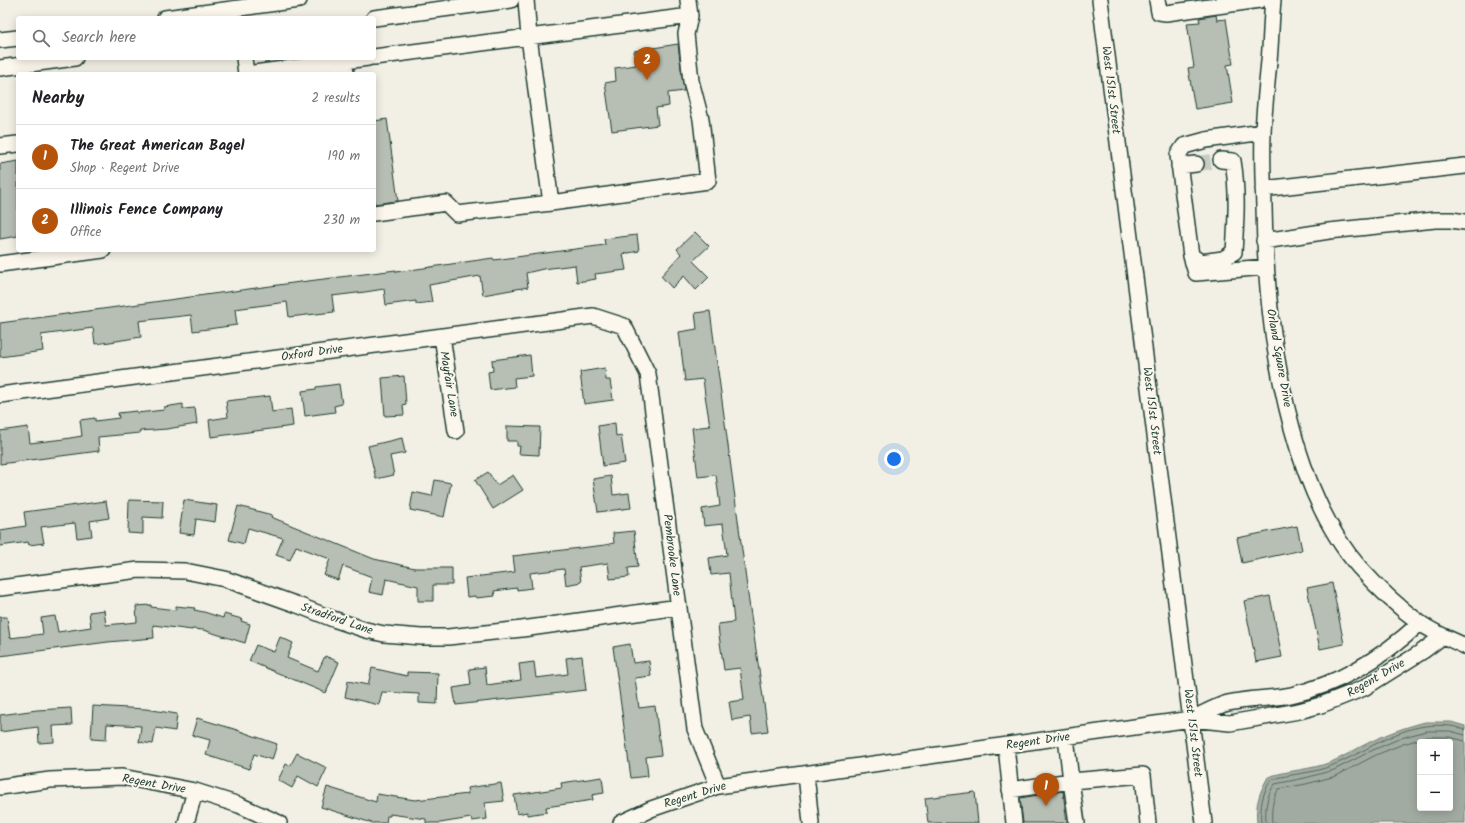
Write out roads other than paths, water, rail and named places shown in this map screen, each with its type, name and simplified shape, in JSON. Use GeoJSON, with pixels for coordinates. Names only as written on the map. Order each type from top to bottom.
{"type":"FeatureCollection","features":[{"type":"Feature","properties":{"kind":"street"},"geometry":{"type":"LineString","coordinates":[[180,16],[299,0]]}},
{"type":"Feature","properties":{"kind":"street"},"geometry":{"type":"LineString","coordinates":[[376,18],[511,0]]}},
{"type":"Feature","properties":{"kind":"street"},"geometry":{"type":"LineString","coordinates":[[526,0],[529,37],[551,203]]}},
{"type":"Feature","properties":{"kind":"street"},"geometry":{"type":"LineString","coordinates":[[376,213],[446,203],[457,214],[551,203],[708,181],[701,119],[692,81],[686,34],[690,16],[688,0]]}},
{"type":"Feature","properties":{"kind":"street","name":"West 151st Street"},"geometry":{"type":"LineString","coordinates":[[1100,0],[1204,823]]}},
{"type":"Feature","properties":{"kind":"street"},"geometry":{"type":"LineString","coordinates":[[1157,0],[1159,12],[1166,13],[1250,1]]}},
{"type":"Feature","properties":{"kind":"street","name":"Orland Square Drive"},"geometry":{"type":"LineString","coordinates":[[1273,0],[1263,132],[1264,241],[1272,332],[1281,385],[1296,444],[1312,488],[1339,539],[1358,566],[1380,590],[1420,623],[1465,646]]}},
{"type":"Feature","properties":{"kind":"street"},"geometry":{"type":"LineString","coordinates":[[376,57],[690,16]]}},
{"type":"Feature","properties":{"kind":"street"},"geometry":{"type":"LineString","coordinates":[[0,40],[16,38]]}},
{"type":"Feature","properties":{"kind":"street"},"geometry":{"type":"LineString","coordinates":[[0,68],[60,60]]}},
{"type":"Feature","properties":{"kind":"street"},"geometry":{"type":"LineString","coordinates":[[244,60],[246,72]]}},
{"type":"Feature","properties":{"kind":"street"},"geometry":{"type":"LineString","coordinates":[[266,72],[345,64],[360,60]]}},
{"type":"Feature","properties":{"kind":"street"},"geometry":{"type":"LineString","coordinates":[[1263,132],[1206,140],[1184,146],[1178,155],[1191,256],[1196,273],[1266,267]]}},
{"type":"Feature","properties":{"kind":"street"},"geometry":{"type":"LineString","coordinates":[[0,146],[16,144]]}},
{"type":"Feature","properties":{"kind":"street"},"geometry":{"type":"LineString","coordinates":[[1191,256],[1201,262],[1223,259],[1234,252],[1235,174],[1232,162],[1221,160]]}},
{"type":"Feature","properties":{"kind":"street"},"geometry":{"type":"LineString","coordinates":[[1179,166],[1196,164]]}},
{"type":"Feature","properties":{"kind":"street"},"geometry":{"type":"LineString","coordinates":[[1263,189],[1465,166]]}},
{"type":"Feature","properties":{"kind":"street"},"geometry":{"type":"LineString","coordinates":[[1264,241],[1329,231],[1435,220],[1465,222]]}},
{"type":"Feature","properties":{"kind":"street"},"geometry":{"type":"LineString","coordinates":[[0,264],[88,252]]}},
{"type":"Feature","properties":{"kind":"street","name":"Oxford Drive"},"geometry":{"type":"LineString","coordinates":[[0,395],[593,316],[624,326]]}},
{"type":"Feature","properties":{"kind":"street","name":"Pembrooke Lane"},"geometry":{"type":"LineString","coordinates":[[624,326],[648,374],[695,729],[718,786]]}},
{"type":"Feature","properties":{"kind":"street","name":"Mayfair Lane"},"geometry":{"type":"LineString","coordinates":[[442,336],[456,431]]}},
{"type":"Feature","properties":{"kind":"street","name":"Stradford Lane"},"geometry":{"type":"LineString","coordinates":[[0,588],[139,570],[185,571],[225,579],[332,619],[366,630],[384,634],[421,637],[448,637],[522,630],[679,607]]}},
{"type":"Feature","properties":{"kind":"street"},"geometry":{"type":"LineString","coordinates":[[1191,719],[1227,703],[1292,694],[1314,689],[1337,680],[1362,668],[1379,657],[1402,640],[1420,623]]}},
{"type":"Feature","properties":{"kind":"street","name":"Regent Drive"},"geometry":{"type":"LineString","coordinates":[[621,823],[651,809],[718,786],[1191,719],[1230,723],[1300,712],[1321,706],[1364,688],[1423,651],[1443,636]]}},
{"type":"Feature","properties":{"kind":"street"},"geometry":{"type":"LineString","coordinates":[[1066,737],[1077,823]]}},
{"type":"Feature","properties":{"kind":"street"},"geometry":{"type":"LineString","coordinates":[[1006,746],[1014,823]]}},
{"type":"Feature","properties":{"kind":"street"},"geometry":{"type":"LineString","coordinates":[[806,774],[811,823]]}},
{"type":"Feature","properties":{"kind":"street"},"geometry":{"type":"LineString","coordinates":[[1010,790],[1071,781],[1143,775],[1148,823]]}},
{"type":"Feature","properties":{"kind":"street","name":"Regent Drive"},"geometry":{"type":"LineString","coordinates":[[0,787],[50,780],[122,777],[194,791],[239,805],[279,823]]}},
{"type":"Feature","properties":{"kind":"street"},"geometry":{"type":"LineString","coordinates":[[186,823],[194,791]]}},
{"type":"Feature","properties":{"kind":"water"},"geometry":{"type":"Polygon","coordinates":[[[1425,722],[1451,722],[1465,726],[1465,823],[1257,823],[1258,799],[1268,777],[1323,765],[1341,758],[1365,744],[1397,730],[1425,722]]]}},
{"type":"Feature","properties":{"kind":"tunnel"},"geometry":{"type":"LineString","coordinates":[[1196,164],[1221,160]]}},
{"type":"Feature","properties":{"kind":"place","name":"Illinois Fence Company"},"geometry":{"type":"Point","coordinates":[647,80]}},
{"type":"Feature","properties":{"kind":"place","name":"The Great American Bagel"},"geometry":{"type":"Point","coordinates":[1046,806]}}]}
